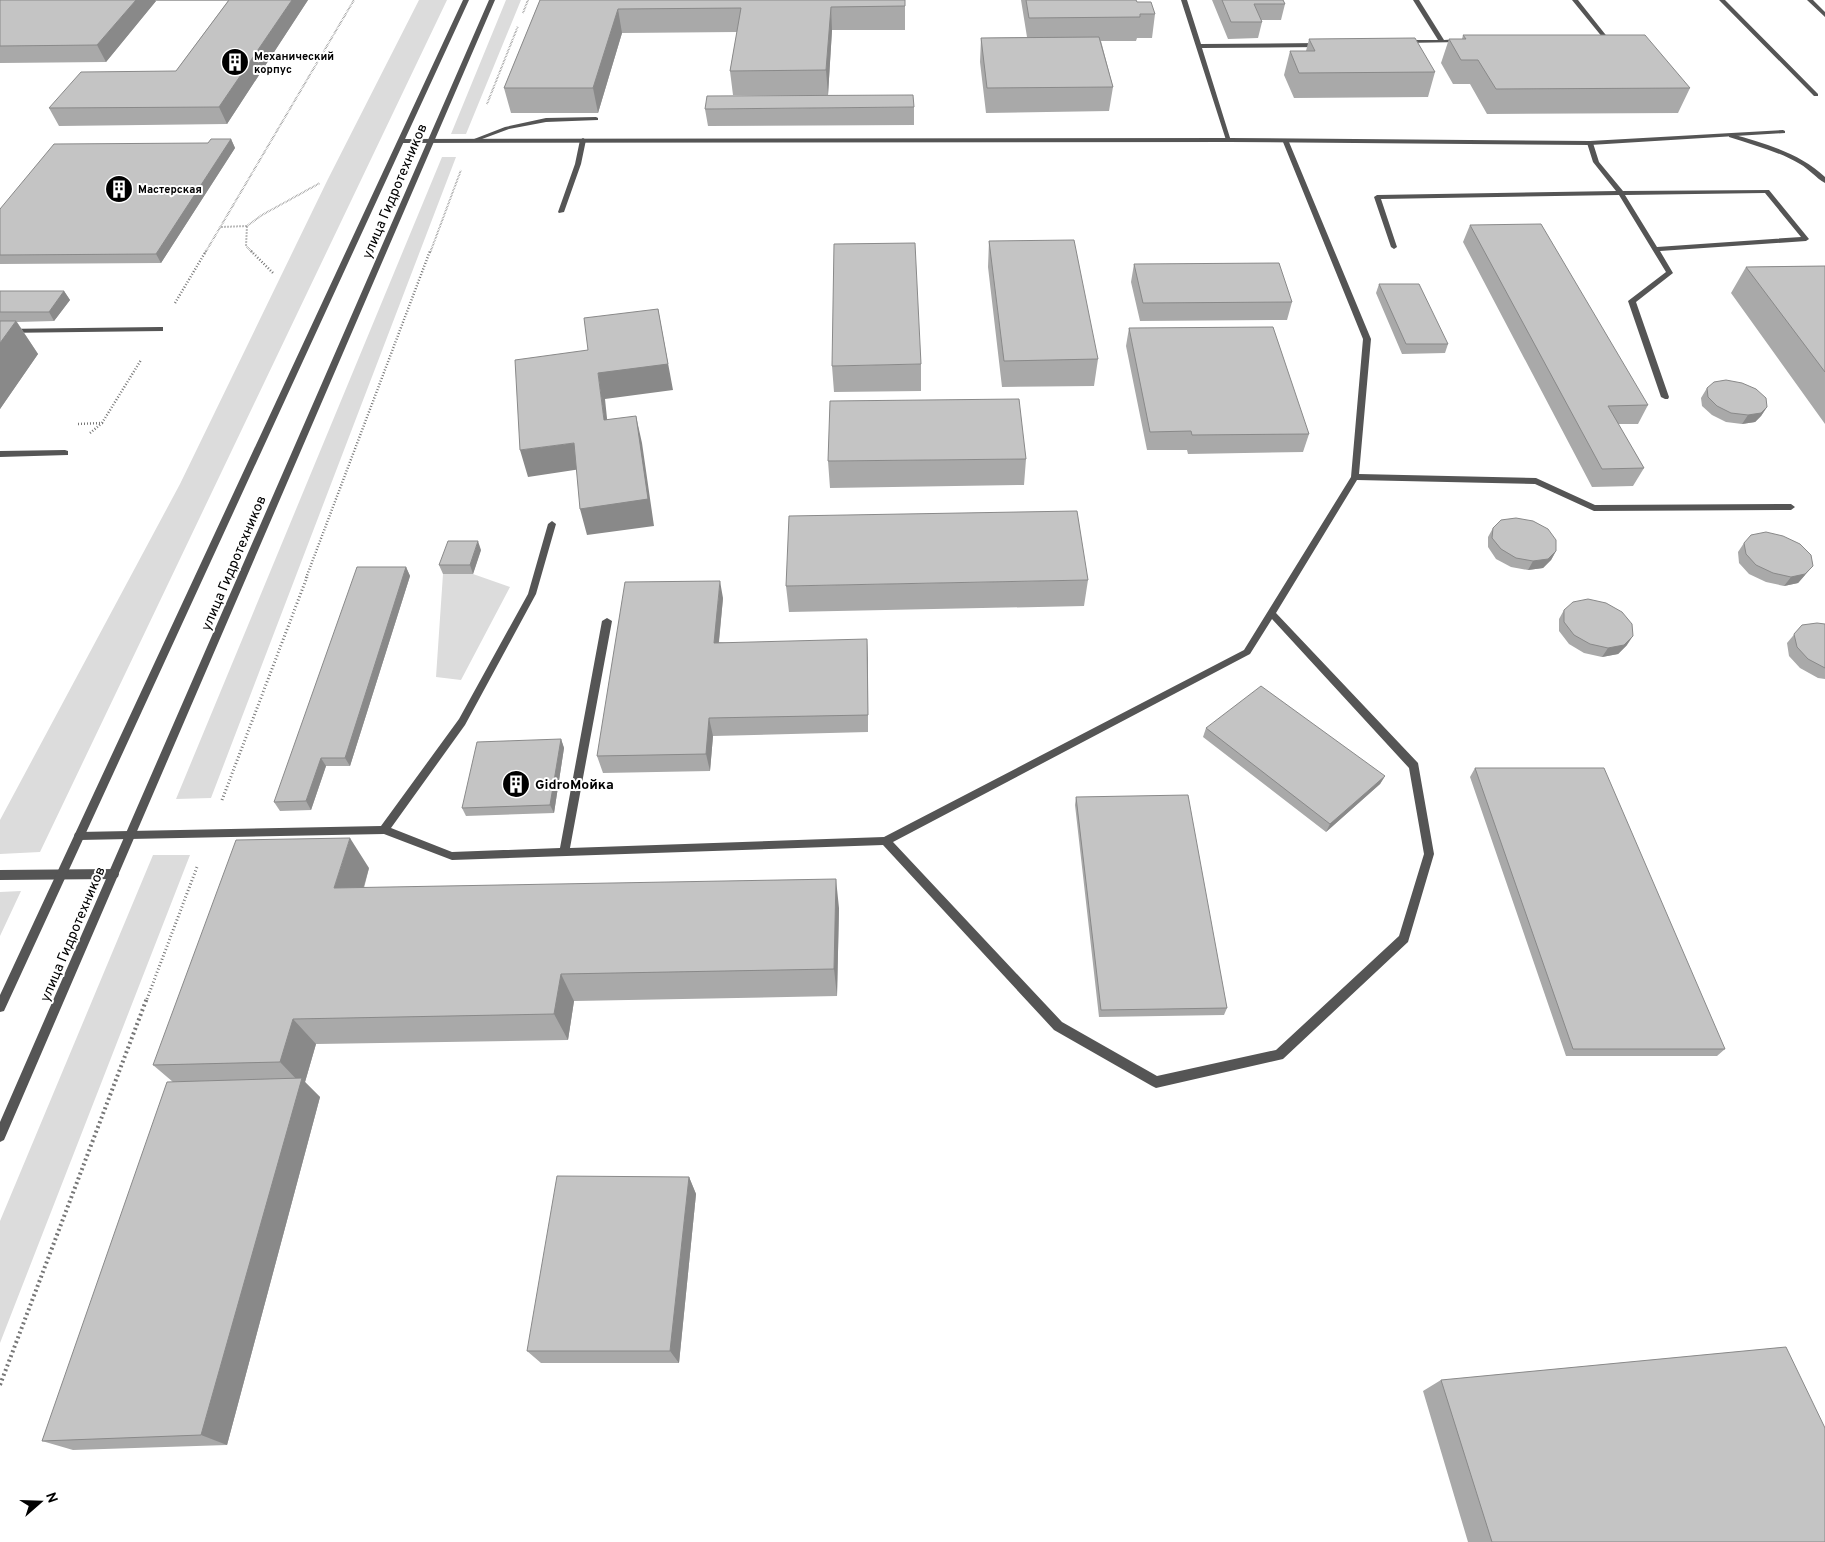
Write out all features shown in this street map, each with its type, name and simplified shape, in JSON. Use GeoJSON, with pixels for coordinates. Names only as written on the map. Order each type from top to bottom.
{"type":"FeatureCollection","features":[{"type":"Feature","properties":{"kind":"street","name":"улица Гидротехников"},"geometry":{"type":"LineString","coordinates":[[0,1007],[466,0]]}},
{"type":"Feature","properties":{"kind":"street","name":"улица Гидротехников"},"geometry":{"type":"LineString","coordinates":[[0,1136],[492,0]]}},
{"type":"Feature","properties":{"kind":"street"},"geometry":{"type":"LineString","coordinates":[[1184,0],[1230,140]]}},
{"type":"Feature","properties":{"kind":"street"},"geometry":{"type":"LineString","coordinates":[[1416,0],[1442,41]]}},
{"type":"Feature","properties":{"kind":"street"},"geometry":{"type":"LineString","coordinates":[[1575,0],[1607,40],[1597,40]]}},
{"type":"Feature","properties":{"kind":"street"},"geometry":{"type":"LineString","coordinates":[[1722,0],[1816,95]]}},
{"type":"Feature","properties":{"kind":"street"},"geometry":{"type":"LineString","coordinates":[[1812,2],[1825,15]]}},
{"type":"Feature","properties":{"kind":"street"},"geometry":{"type":"LineString","coordinates":[[1394,43],[1471,41]]}},
{"type":"Feature","properties":{"kind":"street"},"geometry":{"type":"LineString","coordinates":[[1199,46],[1328,44]]}},
{"type":"Feature","properties":{"kind":"street"},"geometry":{"type":"LineString","coordinates":[[472,141],[507,128],[546,120],[596,120]]}},
{"type":"Feature","properties":{"kind":"street"},"geometry":{"type":"LineString","coordinates":[[401,141],[1230,140],[1286,142],[1590,142],[1783,132]]}},
{"type":"Feature","properties":{"kind":"street"},"geometry":{"type":"LineString","coordinates":[[1731,136],[1787,155],[1818,173],[1825,181]]}},
{"type":"Feature","properties":{"kind":"street"},"geometry":{"type":"LineString","coordinates":[[561,212],[578,164],[583,140]]}},
{"type":"Feature","properties":{"kind":"street"},"geometry":{"type":"LineString","coordinates":[[79,836],[384,830],[452,856],[885,841],[1247,652],[1355,477],[1367,339],[1286,142]]}},
{"type":"Feature","properties":{"kind":"street"},"geometry":{"type":"LineString","coordinates":[[1590,142],[1596,162],[1620,192],[1670,273],[1632,301],[1665,397]]}},
{"type":"Feature","properties":{"kind":"street"},"geometry":{"type":"LineString","coordinates":[[1394,247],[1377,197],[1767,191],[1806,239],[1655,249]]}},
{"type":"Feature","properties":{"kind":"street"},"geometry":{"type":"LineString","coordinates":[[0,331],[160,329]]}},
{"type":"Feature","properties":{"kind":"street"},"geometry":{"type":"LineString","coordinates":[[0,454],[65,454]]}},
{"type":"Feature","properties":{"kind":"street"},"geometry":{"type":"LineString","coordinates":[[1355,477],[1536,481],[1594,508],[1791,507]]}},
{"type":"Feature","properties":{"kind":"street"},"geometry":{"type":"LineString","coordinates":[[384,830],[462,722],[532,594],[552,524]]}},
{"type":"Feature","properties":{"kind":"street"},"geometry":{"type":"LineString","coordinates":[[885,841],[1058,1026],[1156,1082],[1279,1055],[1404,939],[1429,854],[1414,766],[1271,613]]}},
{"type":"Feature","properties":{"kind":"street"},"geometry":{"type":"LineString","coordinates":[[564,853],[607,621]]}},
{"type":"Feature","properties":{"kind":"street"},"geometry":{"type":"LineString","coordinates":[[0,875],[114,874]]}},
{"type":"Feature","properties":{"kind":"path"},"geometry":{"type":"LineString","coordinates":[[320,183],[262,215],[247,226],[221,227],[354,0]]}},
{"type":"Feature","properties":{"kind":"path"},"geometry":{"type":"LineString","coordinates":[[0,1385],[472,141],[528,0]]}},
{"type":"Feature","properties":{"kind":"path"},"geometry":{"type":"LineString","coordinates":[[247,226],[246,246],[273,273]]}},
{"type":"Feature","properties":{"kind":"shaded area"},"geometry":{"type":"Polygon","coordinates":[[[419,0],[447,0],[40,852],[0,854],[0,820],[180,484],[328,179],[419,0]]]}},
{"type":"Feature","properties":{"kind":"shaded area"},"geometry":{"type":"Polygon","coordinates":[[[506,0],[521,0],[466,134],[451,134],[506,0]]]}},
{"type":"Feature","properties":{"kind":"shaded area"},"geometry":{"type":"Polygon","coordinates":[[[442,157],[456,157],[211,798],[176,799],[442,157]]]}},
{"type":"Feature","properties":{"kind":"shaded area"},"geometry":{"type":"Polygon","coordinates":[[[443,574],[473,574],[510,587],[461,680],[436,677],[443,574]]]}},
{"type":"Feature","properties":{"kind":"shaded area"},"geometry":{"type":"Polygon","coordinates":[[[153,855],[190,855],[0,1343],[0,1221],[153,855]]]}},
{"type":"Feature","properties":{"kind":"shaded area"},"geometry":{"type":"Polygon","coordinates":[[[21,891],[0,936],[0,892],[21,891]]]}},
{"type":"Feature","properties":{"kind":"building"},"geometry":{"type":"Polygon","coordinates":[[[0,0],[136,0],[97,45],[0,46],[0,0]]]}},
{"type":"Feature","properties":{"kind":"building"},"geometry":{"type":"Polygon","coordinates":[[[229,0],[292,0],[219,107],[49,108],[81,72],[176,71],[229,0]]]}},
{"type":"Feature","properties":{"kind":"building"},"geometry":{"type":"Polygon","coordinates":[[[540,0],[905,0],[905,6],[831,7],[826,70],[730,71],[741,8],[618,9],[593,88],[504,88],[540,0]]]}},
{"type":"Feature","properties":{"kind":"building"},"geometry":{"type":"Polygon","coordinates":[[[1026,0],[1136,0],[1137,2],[1151,2],[1155,14],[1140,14],[1140,17],[1029,18],[1026,0]]]}},
{"type":"Feature","properties":{"kind":"building"},"geometry":{"type":"Polygon","coordinates":[[[1222,0],[1283,0],[1285,4],[1254,4],[1262,22],[1231,22],[1222,0]]]}},
{"type":"Feature","properties":{"kind":"building"},"geometry":{"type":"Polygon","coordinates":[[[1463,35],[1645,35],[1690,88],[1496,89],[1478,60],[1461,60],[1449,39],[1466,39],[1463,35]]]}},
{"type":"Feature","properties":{"kind":"building"},"geometry":{"type":"Polygon","coordinates":[[[1099,37],[1113,87],[987,88],[981,38],[1099,37]]]}},
{"type":"Feature","properties":{"kind":"building"},"geometry":{"type":"Polygon","coordinates":[[[1415,38],[1435,72],[1299,73],[1290,51],[1315,51],[1309,39],[1415,38]]]}},
{"type":"Feature","properties":{"kind":"building"},"geometry":{"type":"Polygon","coordinates":[[[913,95],[914,107],[705,109],[707,96],[913,95]]]}},
{"type":"Feature","properties":{"kind":"building","name":"Мастерская"},"geometry":{"type":"Polygon","coordinates":[[[211,139],[231,139],[156,254],[0,255],[0,209],[54,144],[208,143],[211,139]]]}},
{"type":"Feature","properties":{"kind":"building"},"geometry":{"type":"Polygon","coordinates":[[[1541,224],[1648,405],[1608,406],[1644,468],[1602,469],[1470,225],[1541,224]]]}},
{"type":"Feature","properties":{"kind":"building"},"geometry":{"type":"Polygon","coordinates":[[[1074,240],[1098,359],[1004,361],[989,241],[1074,240]]]}},
{"type":"Feature","properties":{"kind":"building"},"geometry":{"type":"Polygon","coordinates":[[[915,243],[921,364],[832,366],[834,244],[915,243]]]}},
{"type":"Feature","properties":{"kind":"building"},"geometry":{"type":"Polygon","coordinates":[[[1279,263],[1292,302],[1143,303],[1134,264],[1279,263]]]}},
{"type":"Feature","properties":{"kind":"building"},"geometry":{"type":"Polygon","coordinates":[[[1825,266],[1825,372],[1746,267],[1825,266]]]}},
{"type":"Feature","properties":{"kind":"building"},"geometry":{"type":"Polygon","coordinates":[[[1379,284],[1419,284],[1448,344],[1406,344],[1379,284]]]}},
{"type":"Feature","properties":{"kind":"building"},"geometry":{"type":"Polygon","coordinates":[[[0,291],[64,291],[49,312],[0,312],[0,291]]]}},
{"type":"Feature","properties":{"kind":"building"},"geometry":{"type":"Polygon","coordinates":[[[658,309],[668,364],[598,373],[604,420],[636,416],[648,499],[580,509],[574,443],[520,450],[515,360],[588,350],[584,318],[658,309]]]}},
{"type":"Feature","properties":{"kind":"building"},"geometry":{"type":"Polygon","coordinates":[[[0,321],[16,321],[0,343],[0,321]]]}},
{"type":"Feature","properties":{"kind":"building"},"geometry":{"type":"Polygon","coordinates":[[[1273,327],[1309,434],[1192,435],[1191,431],[1150,432],[1129,328],[1273,327]]]}},
{"type":"Feature","properties":{"kind":"building"},"geometry":{"type":"Polygon","coordinates":[[[1726,380],[1742,383],[1756,389],[1766,398],[1767,407],[1761,413],[1748,415],[1731,413],[1717,406],[1708,397],[1707,388],[1714,382],[1726,380]]]}},
{"type":"Feature","properties":{"kind":"building"},"geometry":{"type":"Polygon","coordinates":[[[1019,399],[1026,459],[828,461],[830,401],[1019,399]]]}},
{"type":"Feature","properties":{"kind":"building"},"geometry":{"type":"Polygon","coordinates":[[[1077,511],[1088,580],[786,586],[789,516],[1077,511]]]}},
{"type":"Feature","properties":{"kind":"building"},"geometry":{"type":"Polygon","coordinates":[[[1516,518],[1533,521],[1548,529],[1556,540],[1556,551],[1548,559],[1533,561],[1516,558],[1501,549],[1492,538],[1493,528],[1501,520],[1516,518]]]}},
{"type":"Feature","properties":{"kind":"building"},"geometry":{"type":"Polygon","coordinates":[[[1766,532],[1783,536],[1800,544],[1811,555],[1813,566],[1805,574],[1791,577],[1773,573],[1756,565],[1746,554],[1744,543],[1751,535],[1766,532]]]}},
{"type":"Feature","properties":{"kind":"building"},"geometry":{"type":"Polygon","coordinates":[[[448,541],[478,541],[470,565],[439,565],[448,541]]]}},
{"type":"Feature","properties":{"kind":"building"},"geometry":{"type":"Polygon","coordinates":[[[357,567],[406,567],[345,758],[321,758],[306,801],[274,802],[357,567]]]}},
{"type":"Feature","properties":{"kind":"building"},"geometry":{"type":"Polygon","coordinates":[[[720,581],[714,643],[867,639],[868,715],[709,718],[706,754],[597,756],[625,582],[720,581]]]}},
{"type":"Feature","properties":{"kind":"building"},"geometry":{"type":"Polygon","coordinates":[[[1588,599],[1606,603],[1622,612],[1632,624],[1633,636],[1624,645],[1608,648],[1590,644],[1574,635],[1564,622],[1564,610],[1573,602],[1588,599]]]}},
{"type":"Feature","properties":{"kind":"building"},"geometry":{"type":"Polygon","coordinates":[[[1825,624],[1825,668],[1808,659],[1797,647],[1794,634],[1802,625],[1825,624]]]}},
{"type":"Feature","properties":{"kind":"building"},"geometry":{"type":"Polygon","coordinates":[[[1261,686],[1385,776],[1330,824],[1206,728],[1261,686]]]}},
{"type":"Feature","properties":{"kind":"building","name":"GidroМойка"},"geometry":{"type":"Polygon","coordinates":[[[561,739],[550,805],[462,808],[477,742],[561,739]]]}},
{"type":"Feature","properties":{"kind":"building"},"geometry":{"type":"Polygon","coordinates":[[[1475,768],[1604,768],[1725,1049],[1573,1049],[1475,768]]]}},
{"type":"Feature","properties":{"kind":"building"},"geometry":{"type":"Polygon","coordinates":[[[1188,795],[1227,1008],[1101,1010],[1076,797],[1188,795]]]}},
{"type":"Feature","properties":{"kind":"building"},"geometry":{"type":"Polygon","coordinates":[[[350,838],[334,888],[836,879],[834,969],[561,974],[554,1014],[293,1019],[280,1062],[153,1065],[236,840],[350,838]]]}},
{"type":"Feature","properties":{"kind":"building"},"geometry":{"type":"Polygon","coordinates":[[[302,1078],[201,1435],[42,1441],[167,1082],[302,1078]]]}},
{"type":"Feature","properties":{"kind":"building"},"geometry":{"type":"Polygon","coordinates":[[[557,1176],[689,1177],[670,1351],[527,1351],[557,1176]]]}},
{"type":"Feature","properties":{"kind":"building"},"geometry":{"type":"Polygon","coordinates":[[[1786,1347],[1825,1428],[1825,1542],[1492,1542],[1441,1380],[1786,1347]]]}},
{"type":"Feature","properties":{"kind":"place","name":"Механический корпус"},"geometry":{"type":"Point","coordinates":[235,62]}},
{"type":"Feature","properties":{"kind":"place","name":"Мастерская"},"geometry":{"type":"Point","coordinates":[119,189]}},
{"type":"Feature","properties":{"kind":"place","name":"GidroМойка"},"geometry":{"type":"Point","coordinates":[516,784]}}]}
